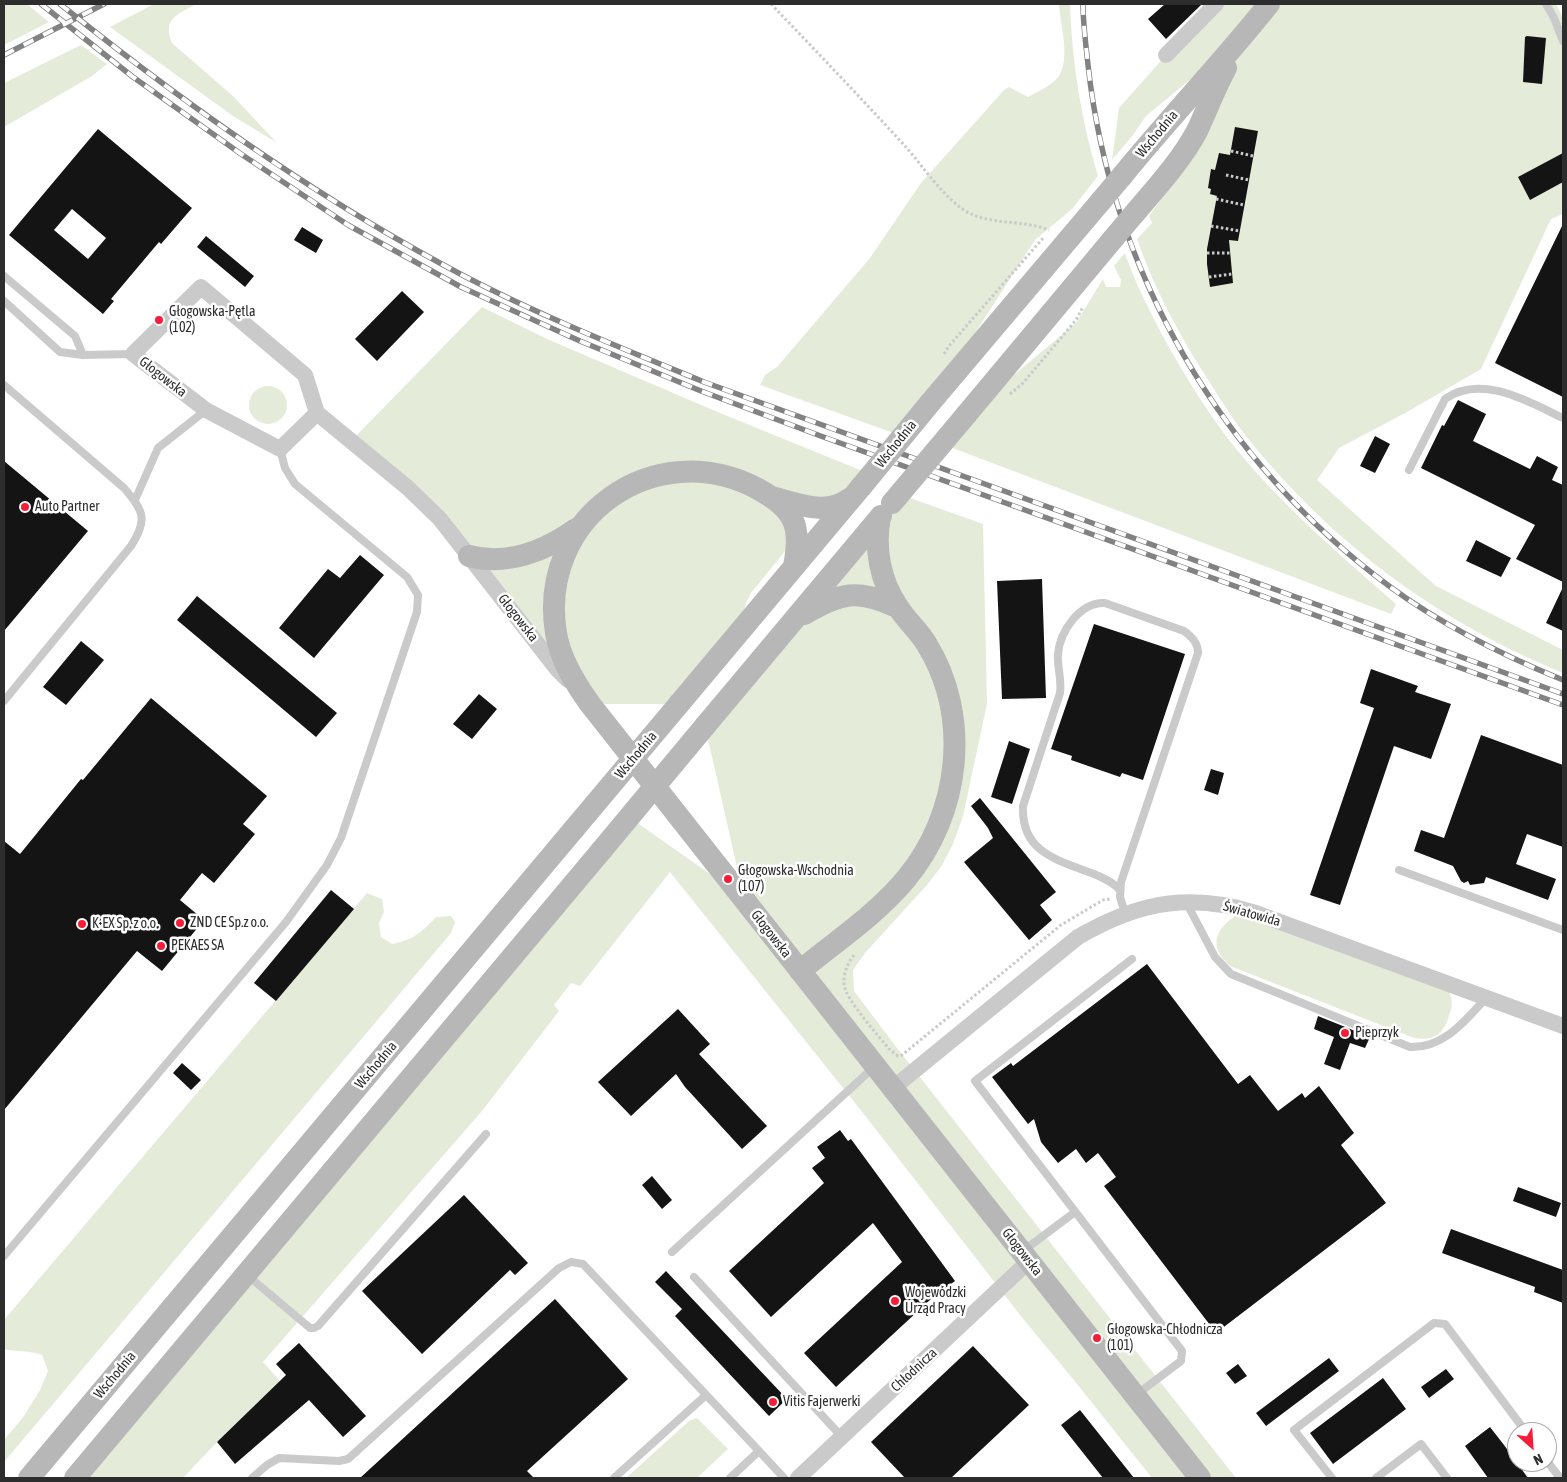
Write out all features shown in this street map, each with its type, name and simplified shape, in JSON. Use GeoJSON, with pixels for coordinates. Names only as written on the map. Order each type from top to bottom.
{"type":"FeatureCollection","features":[{"type":"Feature","properties":{"kind":"street"},"geometry":{"type":"LineString","coordinates":[[1166,56],[1216,4]]}},
{"type":"Feature","properties":{"kind":"street","name":"Wschodnia"},"geometry":{"type":"LineString","coordinates":[[29,1478],[930,402],[1163,126],[1246,33],[1269,4]]}},
{"type":"Feature","properties":{"kind":"street","name":"Wschodnia"},"geometry":{"type":"LineString","coordinates":[[74,1478],[1134,214],[1175,163],[1196,132],[1213,93],[1246,33]]}},
{"type":"Feature","properties":{"kind":"street","name":"Głogowska"},"geometry":{"type":"LineString","coordinates":[[280,449],[206,410],[133,354],[201,287],[305,376],[317,413],[419,498],[440,519],[557,669],[590,704],[1200,1478]]}},
{"type":"Feature","properties":{"kind":"street"},"geometry":{"type":"LineString","coordinates":[[280,449],[317,413]]}},
{"type":"Feature","properties":{"kind":"street"},"geometry":{"type":"LineString","coordinates":[[590,704],[575,681],[563,657],[556,633],[555,585],[560,563],[581,526],[600,506],[625,488],[645,479],[674,472],[701,471],[728,476],[751,485],[783,505],[794,521],[798,540],[794,566]]}},
{"type":"Feature","properties":{"kind":"street"},"geometry":{"type":"LineString","coordinates":[[772,497],[811,507],[830,508],[840,506],[856,492]]}},
{"type":"Feature","properties":{"kind":"street"},"geometry":{"type":"LineString","coordinates":[[800,971],[863,920],[905,880],[922,857],[937,828],[952,784],[955,748],[954,724],[946,691],[938,668],[926,644],[898,607],[888,588],[879,561],[877,542],[886,510]]}},
{"type":"Feature","properties":{"kind":"street"},"geometry":{"type":"LineString","coordinates":[[470,556],[489,560],[523,556],[554,543],[581,526]]}},
{"type":"Feature","properties":{"kind":"street"},"geometry":{"type":"LineString","coordinates":[[794,619],[822,604],[840,597],[852,595],[861,594],[877,598],[898,607]]}},
{"type":"Feature","properties":{"kind":"street","name":"Światowida"},"geometry":{"type":"LineString","coordinates":[[893,1088],[1078,937],[1125,913],[1155,906],[1186,902],[1224,904],[1253,912],[1563,1026]]}},
{"type":"Feature","properties":{"kind":"street","name":"Chłodnicza"},"geometry":{"type":"LineString","coordinates":[[798,1478],[1025,1257]]}},
{"type":"Feature","properties":{"kind":"lane"},"geometry":{"type":"LineString","coordinates":[[1546,4],[1563,41]]}},
{"type":"Feature","properties":{"kind":"lane"},"geometry":{"type":"LineString","coordinates":[[4,276],[75,336],[83,355]]}},
{"type":"Feature","properties":{"kind":"lane"},"geometry":{"type":"LineString","coordinates":[[4,301],[60,352],[83,355],[133,354]]}},
{"type":"Feature","properties":{"kind":"lane"},"geometry":{"type":"LineString","coordinates":[[4,385],[124,488],[135,500],[143,518],[141,528],[132,546],[4,701]]}},
{"type":"Feature","properties":{"kind":"lane"},"geometry":{"type":"LineString","coordinates":[[1409,470],[1445,399],[1452,394],[1466,389],[1482,388],[1501,392],[1520,398],[1563,418]]}},
{"type":"Feature","properties":{"kind":"lane"},"geometry":{"type":"LineString","coordinates":[[135,500],[158,448],[206,410]]}},
{"type":"Feature","properties":{"kind":"lane"},"geometry":{"type":"LineString","coordinates":[[4,1256],[286,922],[327,865],[341,838],[417,612],[418,595],[407,577],[296,484],[285,468],[280,449]]}},
{"type":"Feature","properties":{"kind":"lane"},"geometry":{"type":"LineString","coordinates":[[1120,890],[1108,880],[1040,850],[1030,839],[1023,814],[1023,806],[1060,693],[1062,682],[1058,657],[1059,646],[1072,620],[1082,611],[1096,603],[1105,603],[1184,631],[1191,636],[1198,647],[1195,662],[1121,882],[1120,897],[1125,913]]}},
{"type":"Feature","properties":{"kind":"lane"},"geometry":{"type":"LineString","coordinates":[[1400,870],[1563,930]]}},
{"type":"Feature","properties":{"kind":"lane"},"geometry":{"type":"LineString","coordinates":[[1186,902],[1215,957],[1231,974],[1410,1047],[1423,1046],[1443,1039],[1463,1023],[1486,998]]}},
{"type":"Feature","properties":{"kind":"lane"},"geometry":{"type":"LineString","coordinates":[[1132,959],[975,1081],[1182,1351],[1180,1361],[1134,1396]]}},
{"type":"Feature","properties":{"kind":"lane"},"geometry":{"type":"LineString","coordinates":[[672,1252],[875,1066]]}},
{"type":"Feature","properties":{"kind":"lane"},"geometry":{"type":"LineString","coordinates":[[245,1274],[310,1328],[318,1326],[486,1134]]}},
{"type":"Feature","properties":{"kind":"lane"},"geometry":{"type":"LineString","coordinates":[[1025,1257],[1075,1212]]}},
{"type":"Feature","properties":{"kind":"lane"},"geometry":{"type":"LineString","coordinates":[[252,1478],[267,1465],[279,1458],[348,1460],[559,1268],[565,1263],[571,1262],[582,1264],[784,1478]]}},
{"type":"Feature","properties":{"kind":"lane"},"geometry":{"type":"LineString","coordinates":[[694,1277],[842,1437]]}},
{"type":"Feature","properties":{"kind":"lane"},"geometry":{"type":"LineString","coordinates":[[1332,1478],[1294,1430],[1434,1323],[1445,1324],[1518,1422]]}},
{"type":"Feature","properties":{"kind":"lane"},"geometry":{"type":"LineString","coordinates":[[614,1478],[706,1395]]}},
{"type":"Feature","properties":{"kind":"lane"},"geometry":{"type":"LineString","coordinates":[[1376,1478],[1421,1444],[1447,1478]]}},
{"type":"Feature","properties":{"kind":"lane"},"geometry":{"type":"LineString","coordinates":[[730,1478],[759,1452]]}},
{"type":"Feature","properties":{"kind":"path"},"geometry":{"type":"LineString","coordinates":[[771,4],[906,147],[942,190],[959,205],[971,214],[995,221],[1038,226],[1050,230]]}},
{"type":"Feature","properties":{"kind":"path"},"geometry":{"type":"LineString","coordinates":[[1231,151],[1253,156]]}},
{"type":"Feature","properties":{"kind":"path"},"geometry":{"type":"LineString","coordinates":[[1226,175],[1249,180]]}},
{"type":"Feature","properties":{"kind":"path"},"geometry":{"type":"LineString","coordinates":[[1216,199],[1244,206]]}},
{"type":"Feature","properties":{"kind":"path"},"geometry":{"type":"LineString","coordinates":[[1211,226],[1240,231]]}},
{"type":"Feature","properties":{"kind":"path"},"geometry":{"type":"LineString","coordinates":[[1207,253],[1230,253]]}},
{"type":"Feature","properties":{"kind":"path"},"geometry":{"type":"LineString","coordinates":[[1209,278],[1232,274]]}},
{"type":"Feature","properties":{"kind":"path"},"geometry":{"type":"LineString","coordinates":[[858,948],[846,966],[844,984],[848,996],[889,1049],[898,1056],[905,1054],[1061,925],[1103,900]]}},
{"type":"Feature","properties":{"kind":"green space"},"geometry":{"type":"Polygon","coordinates":[[[4,4],[27,4],[49,22],[4,45],[4,4]]]}},
{"type":"Feature","properties":{"kind":"green space"},"geometry":{"type":"Polygon","coordinates":[[[154,4],[196,4],[177,15],[170,23],[169,35],[172,43],[233,96],[276,142],[233,116],[110,27],[154,4]]]}},
{"type":"Feature","properties":{"kind":"green space"},"geometry":{"type":"Polygon","coordinates":[[[1059,4],[1070,4],[1078,91],[1098,176],[1072,209],[1035,240],[930,403],[902,436],[760,385],[765,375],[777,367],[870,258],[921,183],[1004,90],[1009,87],[1028,97],[1050,85],[1057,78],[1063,66],[1064,58],[1064,40],[1059,4]]]}},
{"type":"Feature","properties":{"kind":"green space"},"geometry":{"type":"Polygon","coordinates":[[[1216,4],[1556,4],[1563,18],[1563,214],[1551,219],[1481,369],[1407,412],[1339,448],[1317,480],[1436,586],[1563,650],[1563,673],[1517,653],[1430,604],[1350,544],[1313,511],[1279,475],[1242,430],[1201,369],[1170,315],[1137,239],[1152,223],[1149,216],[1170,187],[1244,35],[1146,116],[1112,160],[1119,108],[1166,55],[1216,4]]]}},
{"type":"Feature","properties":{"kind":"green space"},"geometry":{"type":"Polygon","coordinates":[[[81,45],[107,64],[92,76],[4,127],[4,83],[81,45]]]}},
{"type":"Feature","properties":{"kind":"green space"},"geometry":{"type":"Polygon","coordinates":[[[1125,253],[1148,308],[1165,340],[1214,420],[1251,467],[1271,488],[1332,548],[1396,604],[1391,614],[942,444],[966,415],[1076,323],[1103,279],[1106,287],[1120,287],[1121,280],[1114,266],[1125,253]]]}},
{"type":"Feature","properties":{"kind":"green space"},"geometry":{"type":"Polygon","coordinates":[[[482,307],[547,339],[720,413],[870,474],[861,487],[787,513],[786,550],[751,593],[746,603],[740,626],[679,704],[590,704],[469,556],[351,441],[482,307]]]}},
{"type":"Feature","properties":{"kind":"green space"},"geometry":{"type":"Polygon","coordinates":[[[268,386],[281,392],[287,405],[281,418],[268,424],[255,418],[249,405],[255,392],[268,386]]]}},
{"type":"Feature","properties":{"kind":"green space"},"geometry":{"type":"Polygon","coordinates":[[[899,494],[983,524],[987,704],[963,816],[953,844],[941,867],[927,885],[865,953],[853,970],[854,991],[1236,1478],[1152,1478],[1024,1320],[863,1113],[670,872],[580,986],[571,983],[554,1005],[559,1011],[482,1111],[263,1362],[280,1381],[183,1478],[75,1478],[629,817],[744,898],[705,726],[899,494]]]}},
{"type":"Feature","properties":{"kind":"green space"},"geometry":{"type":"Polygon","coordinates":[[[367,893],[382,899],[384,912],[379,923],[381,937],[392,944],[417,935],[436,917],[451,916],[455,922],[451,933],[4,1462],[4,1440],[24,1416],[40,1390],[48,1371],[42,1355],[4,1349],[4,1320],[367,893]]]}},
{"type":"Feature","properties":{"kind":"green space"},"geometry":{"type":"Polygon","coordinates":[[[1244,910],[1444,982],[1452,1002],[1447,1023],[1437,1035],[1421,1039],[1414,1038],[1230,966],[1222,957],[1216,941],[1218,934],[1228,921],[1244,910]]]}},
{"type":"Feature","properties":{"kind":"green space"},"geometry":{"type":"Polygon","coordinates":[[[697,1418],[728,1449],[697,1478],[626,1478],[689,1421],[697,1418]]]}},
{"type":"Feature","properties":{"kind":"building"},"geometry":{"type":"Polygon","coordinates":[[[1165,4],[1202,4],[1166,39],[1148,19],[1165,4]]]}},
{"type":"Feature","properties":{"kind":"building"},"geometry":{"type":"Polygon","coordinates":[[[1525,37],[1546,38],[1542,84],[1523,82],[1525,37]]]}},
{"type":"Feature","properties":{"kind":"building"},"geometry":{"type":"Polygon","coordinates":[[[1235,127],[1258,131],[1238,241],[1229,240],[1233,283],[1210,287],[1207,249],[1217,196],[1210,194],[1211,189],[1208,188],[1211,169],[1215,170],[1219,153],[1230,155],[1235,127]]]}},
{"type":"Feature","properties":{"kind":"building"},"geometry":{"type":"Polygon","coordinates":[[[98,129],[192,208],[161,244],[159,242],[111,299],[114,301],[103,314],[9,235],[98,129]],[[72,209],[54,230],[88,259],[106,238],[72,209]]]}},
{"type":"Feature","properties":{"kind":"building"},"geometry":{"type":"Polygon","coordinates":[[[1563,153],[1563,182],[1530,200],[1518,177],[1563,153]]]}},
{"type":"Feature","properties":{"kind":"building"},"geometry":{"type":"Polygon","coordinates":[[[1563,224],[1563,397],[1495,363],[1563,224]]]}},
{"type":"Feature","properties":{"kind":"building"},"geometry":{"type":"Polygon","coordinates":[[[302,227],[323,240],[316,253],[294,240],[302,227]]]}},
{"type":"Feature","properties":{"kind":"building"},"geometry":{"type":"Polygon","coordinates":[[[206,236],[254,276],[245,287],[197,247],[206,236]]]}},
{"type":"Feature","properties":{"kind":"building"},"geometry":{"type":"Polygon","coordinates":[[[402,291],[424,312],[377,361],[355,339],[402,291]]]}},
{"type":"Feature","properties":{"kind":"building"},"geometry":{"type":"Polygon","coordinates":[[[1458,400],[1486,414],[1473,441],[1530,469],[1537,456],[1558,467],[1552,480],[1563,485],[1563,582],[1516,559],[1535,525],[1421,468],[1442,425],[1444,426],[1458,400]]]}},
{"type":"Feature","properties":{"kind":"building"},"geometry":{"type":"Polygon","coordinates":[[[1375,436],[1390,444],[1375,473],[1360,466],[1375,436]]]}},
{"type":"Feature","properties":{"kind":"building"},"geometry":{"type":"Polygon","coordinates":[[[4,461],[88,531],[4,631],[4,461]]]}},
{"type":"Feature","properties":{"kind":"building"},"geometry":{"type":"Polygon","coordinates":[[[1476,540],[1511,558],[1501,577],[1466,561],[1476,540]]]}},
{"type":"Feature","properties":{"kind":"building"},"geometry":{"type":"Polygon","coordinates":[[[360,555],[384,575],[314,658],[279,628],[328,569],[340,578],[360,555]]]}},
{"type":"Feature","properties":{"kind":"building"},"geometry":{"type":"Polygon","coordinates":[[[1042,579],[1046,698],[1002,699],[997,581],[1042,579]]]}},
{"type":"Feature","properties":{"kind":"building"},"geometry":{"type":"Polygon","coordinates":[[[1563,587],[1563,631],[1546,623],[1563,587]]]}},
{"type":"Feature","properties":{"kind":"building"},"geometry":{"type":"Polygon","coordinates":[[[197,596],[337,713],[316,737],[177,620],[197,596]]]}},
{"type":"Feature","properties":{"kind":"building"},"geometry":{"type":"Polygon","coordinates":[[[1094,624],[1185,654],[1143,780],[1122,773],[1120,777],[1071,760],[1072,756],[1051,749],[1094,624]]]}},
{"type":"Feature","properties":{"kind":"building"},"geometry":{"type":"Polygon","coordinates":[[[81,641],[104,660],[66,705],[43,687],[81,641]]]}},
{"type":"Feature","properties":{"kind":"building"},"geometry":{"type":"Polygon","coordinates":[[[1371,669],[1418,686],[1415,692],[1451,704],[1431,759],[1394,746],[1340,905],[1310,895],[1374,708],[1360,703],[1371,669]]]}},
{"type":"Feature","properties":{"kind":"building"},"geometry":{"type":"Polygon","coordinates":[[[479,694],[497,709],[472,739],[453,724],[479,694]]]}},
{"type":"Feature","properties":{"kind":"building","name":"K-EX Sp. z o.o."},"geometry":{"type":"Polygon","coordinates":[[[151,698],[267,796],[243,824],[255,834],[214,883],[202,873],[180,900],[204,920],[162,971],[137,951],[4,1110],[4,841],[20,854],[81,779],[83,780],[151,698]]]}},
{"type":"Feature","properties":{"kind":"building"},"geometry":{"type":"Polygon","coordinates":[[[1481,735],[1563,765],[1563,847],[1527,834],[1516,864],[1556,879],[1548,900],[1486,877],[1484,883],[1470,885],[1468,881],[1464,883],[1453,866],[1414,851],[1421,830],[1444,838],[1481,735]]]}},
{"type":"Feature","properties":{"kind":"building"},"geometry":{"type":"Polygon","coordinates":[[[1009,741],[1030,749],[1012,804],[991,797],[1009,741]]]}},
{"type":"Feature","properties":{"kind":"building"},"geometry":{"type":"Polygon","coordinates":[[[1211,769],[1224,773],[1218,795],[1204,790],[1211,769]]]}},
{"type":"Feature","properties":{"kind":"building"},"geometry":{"type":"Polygon","coordinates":[[[980,798],[1056,892],[1040,905],[1052,920],[1029,940],[964,862],[993,838],[988,828],[971,806],[980,798]]]}},
{"type":"Feature","properties":{"kind":"building"},"geometry":{"type":"Polygon","coordinates":[[[331,890],[354,909],[276,1001],[254,983],[331,890]]]}},
{"type":"Feature","properties":{"kind":"building"},"geometry":{"type":"Polygon","coordinates":[[[1147,964],[1238,1084],[1250,1075],[1278,1111],[1302,1093],[1305,1098],[1319,1086],[1354,1133],[1341,1145],[1386,1203],[1216,1333],[1104,1186],[1116,1177],[1098,1153],[1086,1163],[1076,1149],[1058,1163],[1041,1142],[1034,1119],[1028,1124],[992,1077],[1011,1063],[1013,1066],[1147,964]]]}},
{"type":"Feature","properties":{"kind":"building"},"geometry":{"type":"Polygon","coordinates":[[[678,1009],[710,1044],[699,1054],[767,1126],[742,1149],[685,1087],[676,1074],[631,1116],[598,1082],[678,1009]]]}},
{"type":"Feature","properties":{"kind":"building"},"geometry":{"type":"Polygon","coordinates":[[[1318,1016],[1370,1037],[1365,1048],[1350,1043],[1340,1070],[1324,1064],[1334,1037],[1314,1029],[1318,1016]]]}},
{"type":"Feature","properties":{"kind":"building"},"geometry":{"type":"Polygon","coordinates":[[[182,1063],[201,1080],[191,1090],[173,1073],[182,1063]]]}},
{"type":"Feature","properties":{"kind":"building"},"geometry":{"type":"Polygon","coordinates":[[[840,1130],[848,1141],[851,1139],[955,1281],[931,1299],[836,1387],[804,1353],[902,1262],[873,1223],[771,1317],[729,1271],[824,1183],[812,1168],[825,1158],[817,1147],[840,1130]]]}},
{"type":"Feature","properties":{"kind":"building"},"geometry":{"type":"Polygon","coordinates":[[[652,1176],[672,1200],[662,1209],[642,1185],[652,1176]]]}},
{"type":"Feature","properties":{"kind":"building"},"geometry":{"type":"Polygon","coordinates":[[[1518,1187],[1561,1203],[1556,1217],[1513,1201],[1518,1187]]]}},
{"type":"Feature","properties":{"kind":"building"},"geometry":{"type":"Polygon","coordinates":[[[464,1195],[528,1263],[515,1275],[510,1270],[422,1354],[362,1291],[464,1195]]]}},
{"type":"Feature","properties":{"kind":"building"},"geometry":{"type":"Polygon","coordinates":[[[1451,1229],[1563,1270],[1563,1303],[1534,1292],[1535,1287],[1442,1253],[1451,1229]]]}},
{"type":"Feature","properties":{"kind":"building"},"geometry":{"type":"Polygon","coordinates":[[[666,1271],[787,1399],[769,1416],[675,1316],[682,1309],[655,1282],[666,1271]]]}},
{"type":"Feature","properties":{"kind":"building"},"geometry":{"type":"Polygon","coordinates":[[[555,1299],[628,1379],[527,1471],[534,1478],[360,1478],[555,1299]]]}},
{"type":"Feature","properties":{"kind":"building"},"geometry":{"type":"Polygon","coordinates":[[[299,1343],[366,1416],[343,1437],[309,1400],[235,1464],[217,1442],[286,1375],[276,1364],[299,1343]]]}},
{"type":"Feature","properties":{"kind":"building"},"geometry":{"type":"Polygon","coordinates":[[[973,1346],[1029,1405],[951,1478],[905,1478],[871,1442],[973,1346]]]}},
{"type":"Feature","properties":{"kind":"building"},"geometry":{"type":"Polygon","coordinates":[[[1329,1358],[1339,1371],[1266,1426],[1256,1413],[1329,1358]]]}},
{"type":"Feature","properties":{"kind":"building"},"geometry":{"type":"Polygon","coordinates":[[[1238,1364],[1247,1376],[1235,1384],[1226,1373],[1238,1364]]]}},
{"type":"Feature","properties":{"kind":"building"},"geometry":{"type":"Polygon","coordinates":[[[1446,1369],[1454,1379],[1429,1398],[1421,1387],[1446,1369]]]}},
{"type":"Feature","properties":{"kind":"building"},"geometry":{"type":"Polygon","coordinates":[[[1383,1378],[1406,1409],[1333,1464],[1310,1433],[1383,1378]]]}},
{"type":"Feature","properties":{"kind":"building"},"geometry":{"type":"Polygon","coordinates":[[[1080,1410],[1134,1478],[1103,1478],[1061,1425],[1080,1410]]]}},
{"type":"Feature","properties":{"kind":"building"},"geometry":{"type":"Polygon","coordinates":[[[1490,1427],[1507,1449],[1507,1472],[1524,1472],[1528,1478],[1488,1478],[1465,1446],[1490,1427]]]}},
{"type":"Feature","properties":{"kind":"railway"},"geometry":{"type":"LineString","coordinates":[[41,4],[133,77],[241,154],[348,225],[461,287],[580,341],[701,391],[1563,705]]}},
{"type":"Feature","properties":{"kind":"railway"},"geometry":{"type":"LineString","coordinates":[[60,4],[206,115],[307,184],[412,248],[524,306],[704,382],[1563,694]]}},
{"type":"Feature","properties":{"kind":"railway"},"geometry":{"type":"LineString","coordinates":[[4,55],[104,4]]}},
{"type":"Feature","properties":{"kind":"railway"},"geometry":{"type":"LineString","coordinates":[[1083,4],[1088,65],[1101,142],[1121,216],[1149,288],[1184,357],[1226,421],[1275,481],[1329,537],[1389,586],[1430,614],[1473,638],[1563,680]]}},
{"type":"Feature","properties":{"kind":"place","name":"Głogowska-Pętla (102)"},"geometry":{"type":"Point","coordinates":[159,320]}},
{"type":"Feature","properties":{"kind":"place","name":"Auto Partner"},"geometry":{"type":"Point","coordinates":[25,507]}},
{"type":"Feature","properties":{"kind":"place","name":"Głogowska-Wschodnia (107)"},"geometry":{"type":"Point","coordinates":[728,879]}},
{"type":"Feature","properties":{"kind":"place","name":"ZND CE Sp.z o.o."},"geometry":{"type":"Point","coordinates":[180,923]}},
{"type":"Feature","properties":{"kind":"place","name":"K-EX Sp. z o.o."},"geometry":{"type":"Point","coordinates":[82,924]}},
{"type":"Feature","properties":{"kind":"place","name":"PEKAES SA"},"geometry":{"type":"Point","coordinates":[161,946]}},
{"type":"Feature","properties":{"kind":"place","name":"Pieprzyk"},"geometry":{"type":"Point","coordinates":[1345,1033]}},
{"type":"Feature","properties":{"kind":"place","name":"Wojewódzki Urząd Pracy"},"geometry":{"type":"Point","coordinates":[895,1301]}},
{"type":"Feature","properties":{"kind":"place","name":"Głogowska-Chłodnicza (101)"},"geometry":{"type":"Point","coordinates":[1097,1338]}},
{"type":"Feature","properties":{"kind":"place","name":"Vitis Fajerwerki"},"geometry":{"type":"Point","coordinates":[773,1402]}}]}
